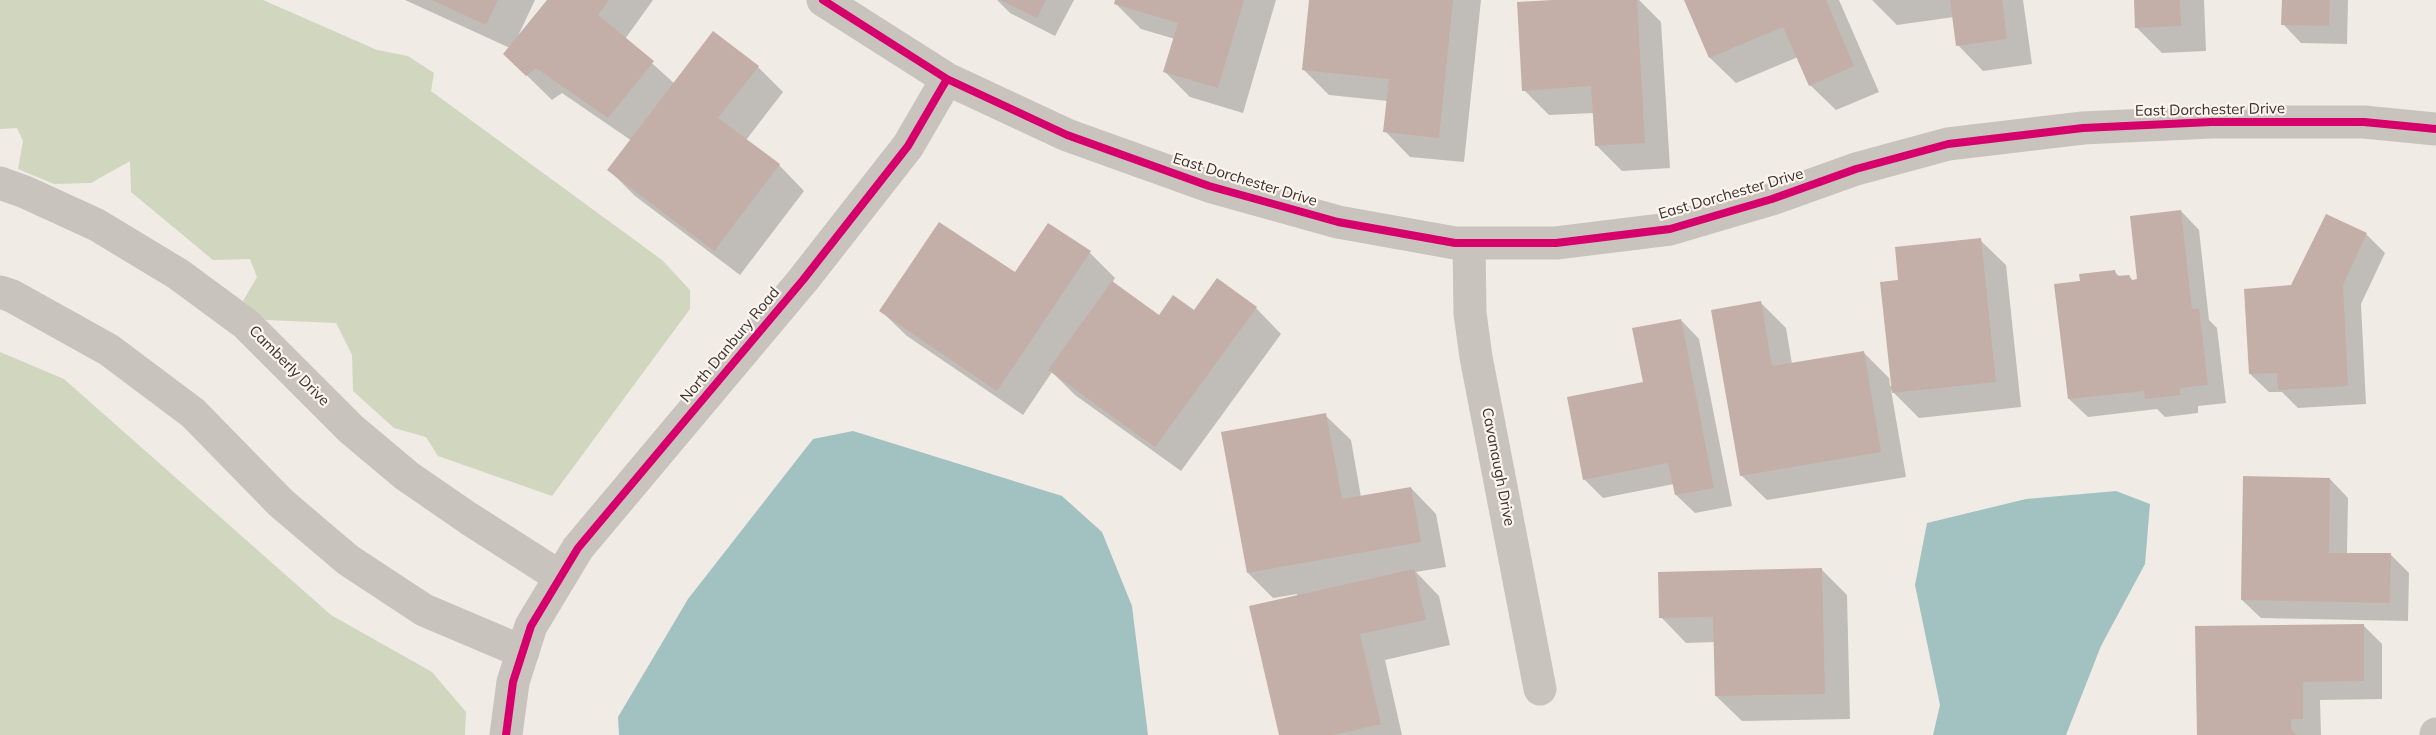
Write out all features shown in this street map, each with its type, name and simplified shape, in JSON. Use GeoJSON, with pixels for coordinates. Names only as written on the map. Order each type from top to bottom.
{"type":"FeatureCollection","features":[{"type":"Feature","properties":{"kind":"street","name":"East Dorchester Drive"},"geometry":{"type":"LineString","coordinates":[[823,0],[947,79],[1067,135],[1209,186],[1338,222],[1455,243],[1556,243],[1670,229],[1772,199],[1856,169],[1959,143],[2083,128],[2211,122],[2364,122],[2436,129]]}},
{"type":"Feature","properties":{"kind":"street","name":"North Danbury Road"},"geometry":{"type":"LineString","coordinates":[[506,735],[513,682],[527,639],[578,548],[803,280],[908,146],[947,79]]}},
{"type":"Feature","properties":{"kind":"street","name":"Camberly Drive"},"geometry":{"type":"LineString","coordinates":[[0,183],[97,225],[178,274],[246,324],[351,429],[407,476],[560,577]]}},
{"type":"Feature","properties":{"kind":"street","name":"Cavanaugh Drive"},"geometry":{"type":"LineString","coordinates":[[1469,243],[1470,313],[1476,357],[1540,689]]}},
{"type":"Feature","properties":{"kind":"street"},"geometry":{"type":"LineString","coordinates":[[0,292],[12,296],[108,350],[193,413],[281,503],[348,560],[424,610],[527,639]]}},
{"type":"Feature","properties":{"kind":"green space"},"geometry":{"type":"Polygon","coordinates":[[[0,0],[263,0],[377,50],[408,56],[434,73],[431,91],[662,260],[690,290],[690,309],[552,496],[438,456],[426,437],[394,428],[353,391],[352,355],[336,323],[266,320],[243,301],[257,277],[250,259],[213,260],[131,192],[130,161],[91,183],[54,184],[18,169],[23,141],[17,128],[0,129],[0,0]]]}},
{"type":"Feature","properties":{"kind":"green space"},"geometry":{"type":"Polygon","coordinates":[[[0,352],[64,379],[331,615],[432,672],[466,712],[465,735],[0,735],[0,352]]]}},
{"type":"Feature","properties":{"kind":"water"},"geometry":{"type":"Polygon","coordinates":[[[853,431],[1062,496],[1102,532],[1132,606],[1148,735],[619,735],[618,717],[688,599],[813,439],[853,431]]]}},
{"type":"Feature","properties":{"kind":"water"},"geometry":{"type":"Polygon","coordinates":[[[2116,491],[2150,504],[2145,564],[2101,646],[2066,735],[1933,735],[1940,705],[1915,585],[1927,523],[2026,499],[2116,491]]]}},
{"type":"Feature","properties":{"kind":"building"},"geometry":{"type":"Polygon","coordinates":[[[432,0],[498,0],[486,25],[432,0]]]}},
{"type":"Feature","properties":{"kind":"building"},"geometry":{"type":"Polygon","coordinates":[[[547,0],[609,0],[598,15],[654,61],[608,118],[536,68],[526,76],[503,54],[547,0]]]}},
{"type":"Feature","properties":{"kind":"building"},"geometry":{"type":"Polygon","coordinates":[[[1000,0],[1046,0],[1037,18],[1000,0]]]}},
{"type":"Feature","properties":{"kind":"building"},"geometry":{"type":"Polygon","coordinates":[[[1115,0],[1244,0],[1218,88],[1163,72],[1178,23],[1114,4],[1115,0]]]}},
{"type":"Feature","properties":{"kind":"building"},"geometry":{"type":"Polygon","coordinates":[[[1309,0],[1453,0],[1439,138],[1383,132],[1389,79],[1302,70],[1309,0]]]}},
{"type":"Feature","properties":{"kind":"building"},"geometry":{"type":"Polygon","coordinates":[[[1637,0],[1645,143],[1595,146],[1591,86],[1522,91],[1517,2],[1637,0]]]}},
{"type":"Feature","properties":{"kind":"building"},"geometry":{"type":"Polygon","coordinates":[[[1684,0],[1826,0],[1854,66],[1809,86],[1783,27],[1709,58],[1684,0]]]}},
{"type":"Feature","properties":{"kind":"building"},"geometry":{"type":"Polygon","coordinates":[[[1950,0],[2002,0],[2007,39],[1956,46],[1950,0]]]}},
{"type":"Feature","properties":{"kind":"building"},"geometry":{"type":"Polygon","coordinates":[[[2134,0],[2180,0],[2181,26],[2135,28],[2134,0]]]}},
{"type":"Feature","properties":{"kind":"building"},"geometry":{"type":"Polygon","coordinates":[[[2282,0],[2330,0],[2329,26],[2281,25],[2282,0]]]}},
{"type":"Feature","properties":{"kind":"building"},"geometry":{"type":"Polygon","coordinates":[[[713,31],[759,66],[718,118],[780,164],[714,251],[607,170],[713,31]]]}},
{"type":"Feature","properties":{"kind":"building"},"geometry":{"type":"Polygon","coordinates":[[[2181,210],[2192,309],[2199,308],[2208,385],[2180,388],[2180,395],[2145,399],[2144,391],[2068,399],[2054,284],[2080,281],[2079,274],[2115,270],[2116,276],[2129,275],[2132,280],[2137,279],[2130,216],[2181,210]]]}},
{"type":"Feature","properties":{"kind":"building"},"geometry":{"type":"Polygon","coordinates":[[[2326,214],[2367,233],[2343,285],[2348,386],[2278,390],[2277,373],[2249,374],[2244,289],[2291,285],[2326,214]]]}},
{"type":"Feature","properties":{"kind":"building"},"geometry":{"type":"Polygon","coordinates":[[[939,222],[1015,272],[1048,223],[1091,251],[997,391],[879,311],[939,222]]]}},
{"type":"Feature","properties":{"kind":"building"},"geometry":{"type":"Polygon","coordinates":[[[1981,238],[1996,382],[1892,393],[1880,282],[1898,280],[1895,247],[1981,238]]]}},
{"type":"Feature","properties":{"kind":"building"},"geometry":{"type":"Polygon","coordinates":[[[1217,278],[1257,307],[1155,447],[1048,370],[1112,281],[1159,315],[1173,295],[1194,310],[1217,278]]]}},
{"type":"Feature","properties":{"kind":"building"},"geometry":{"type":"Polygon","coordinates":[[[1761,301],[1772,366],[1864,351],[1881,452],[1740,476],[1711,310],[1761,301]]]}},
{"type":"Feature","properties":{"kind":"building"},"geometry":{"type":"Polygon","coordinates":[[[1681,319],[1714,488],[1675,495],[1668,463],[1583,480],[1567,397],[1643,382],[1632,328],[1681,319]]]}},
{"type":"Feature","properties":{"kind":"building"},"geometry":{"type":"Polygon","coordinates":[[[1326,413],[1342,499],[1411,487],[1421,542],[1247,573],[1221,432],[1326,413]]]}},
{"type":"Feature","properties":{"kind":"building"},"geometry":{"type":"Polygon","coordinates":[[[2243,476],[2330,478],[2329,553],[2391,553],[2390,603],[2241,600],[2243,476]]]}},
{"type":"Feature","properties":{"kind":"building"},"geometry":{"type":"Polygon","coordinates":[[[1822,568],[1825,694],[1715,696],[1713,617],[1659,618],[1658,572],[1822,568]]]}},
{"type":"Feature","properties":{"kind":"building"},"geometry":{"type":"Polygon","coordinates":[[[1414,569],[1426,620],[1360,634],[1381,724],[1334,735],[1279,735],[1249,606],[1414,569]]]}},
{"type":"Feature","properties":{"kind":"building"},"geometry":{"type":"Polygon","coordinates":[[[2364,624],[2364,681],[2303,682],[2303,719],[2291,719],[2291,729],[2297,735],[2197,735],[2195,626],[2364,624]]]}},
{"type":"Feature","properties":{"kind":"cycle path"},"geometry":{"type":"LineString","coordinates":[[823,0],[947,79],[1067,135],[1209,186],[1338,222],[1455,243],[1556,243],[1670,229],[1772,199],[1856,169],[1948,144],[2083,128],[2211,122],[2364,122],[2436,129]]}},
{"type":"Feature","properties":{"kind":"cycle path"},"geometry":{"type":"LineString","coordinates":[[506,735],[513,682],[531,626],[578,548],[803,280],[908,146],[947,79]]}}]}
